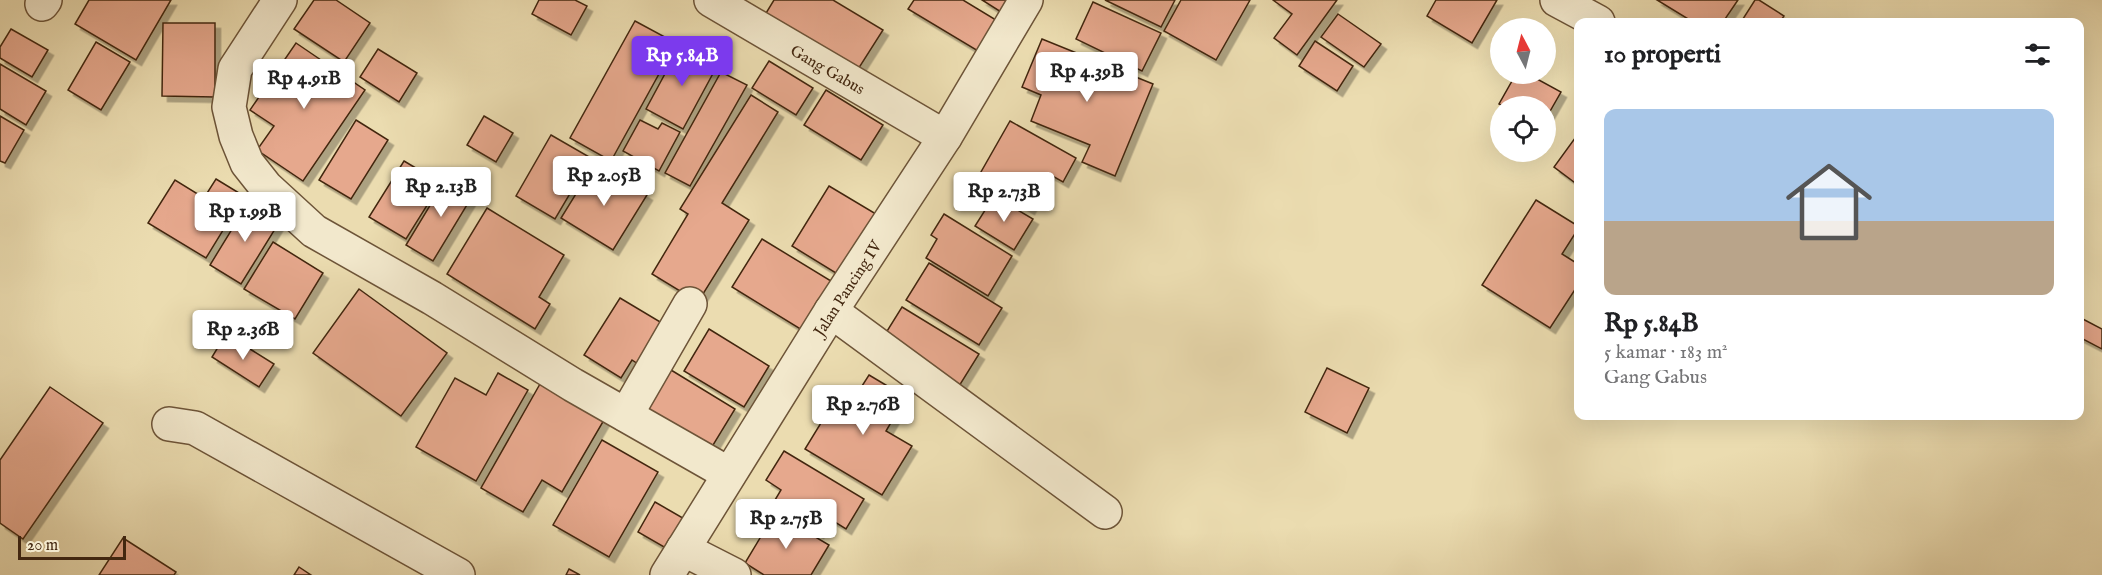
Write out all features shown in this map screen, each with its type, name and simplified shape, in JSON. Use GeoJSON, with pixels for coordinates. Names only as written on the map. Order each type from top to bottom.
{"type":"FeatureCollection","features":[{"type":"Feature","properties":{"kind":"street","name":"Gang Gabus"},"geometry":{"type":"LineString","coordinates":[[711,0],[945,137]]}},
{"type":"Feature","properties":{"kind":"street","name":"Jalan Pancing IV"},"geometry":{"type":"LineString","coordinates":[[675,562],[831,311],[945,137],[1026,0]]}},
{"type":"Feature","properties":{"kind":"street"},"geometry":{"type":"LineString","coordinates":[[1557,0],[1591,18]]}},
{"type":"Feature","properties":{"kind":"street"},"geometry":{"type":"LineString","coordinates":[[277,1],[235,69],[229,107],[236,136],[247,162],[266,187],[314,231],[432,298],[573,385],[729,474]]}},
{"type":"Feature","properties":{"kind":"street"},"geometry":{"type":"LineString","coordinates":[[626,415],[690,304]]}},
{"type":"Feature","properties":{"kind":"street"},"geometry":{"type":"LineString","coordinates":[[831,311],[1105,512]]}},
{"type":"Feature","properties":{"kind":"street"},"geometry":{"type":"LineString","coordinates":[[169,424],[195,428],[449,573]]}},
{"type":"Feature","properties":{"kind":"street"},"geometry":{"type":"LineString","coordinates":[[675,562],[734,575]]}},
{"type":"Feature","properties":{"kind":"building"},"geometry":{"type":"Polygon","coordinates":[[[89,0],[171,0],[136,60],[75,24],[89,0]]]}},
{"type":"Feature","properties":{"kind":"building"},"geometry":{"type":"Polygon","coordinates":[[[314,0],[336,0],[370,23],[344,62],[294,29],[314,0]]]}},
{"type":"Feature","properties":{"kind":"building"},"geometry":{"type":"Polygon","coordinates":[[[539,0],[575,0],[587,6],[571,35],[532,14],[539,0]]]}},
{"type":"Feature","properties":{"kind":"building"},"geometry":{"type":"Polygon","coordinates":[[[774,0],[833,0],[883,30],[855,74],[763,18],[774,0]]]}},
{"type":"Feature","properties":{"kind":"building"},"geometry":{"type":"Polygon","coordinates":[[[914,0],[963,0],[996,20],[978,51],[908,9],[914,0]]]}},
{"type":"Feature","properties":{"kind":"building"},"geometry":{"type":"Polygon","coordinates":[[[982,0],[1009,0],[1001,12],[982,0]]]}},
{"type":"Feature","properties":{"kind":"building"},"geometry":{"type":"Polygon","coordinates":[[[1105,0],[1175,0],[1161,27],[1105,0]]]}},
{"type":"Feature","properties":{"kind":"building"},"geometry":{"type":"Polygon","coordinates":[[[1181,0],[1250,0],[1216,60],[1164,31],[1181,0]]]}},
{"type":"Feature","properties":{"kind":"building"},"geometry":{"type":"Polygon","coordinates":[[[1273,0],[1337,0],[1297,55],[1274,38],[1292,14],[1273,0]]]}},
{"type":"Feature","properties":{"kind":"building"},"geometry":{"type":"Polygon","coordinates":[[[1436,0],[1497,0],[1472,43],[1427,16],[1436,0]]]}},
{"type":"Feature","properties":{"kind":"building"},"geometry":{"type":"Polygon","coordinates":[[[1657,0],[1738,0],[1726,18],[1686,18],[1657,0]]]}},
{"type":"Feature","properties":{"kind":"building"},"geometry":{"type":"Polygon","coordinates":[[[1755,0],[1759,0],[1784,16],[1783,18],[1744,18],[1755,0]]]}},
{"type":"Feature","properties":{"kind":"building"},"geometry":{"type":"Polygon","coordinates":[[[1093,2],[1161,33],[1142,71],[1076,39],[1093,2]]]}},
{"type":"Feature","properties":{"kind":"building"},"geometry":{"type":"Polygon","coordinates":[[[1338,14],[1381,44],[1364,67],[1321,37],[1338,14]]]}},
{"type":"Feature","properties":{"kind":"building"},"geometry":{"type":"Polygon","coordinates":[[[635,21],[676,43],[611,161],[570,138],[635,21]]]}},
{"type":"Feature","properties":{"kind":"building"},"geometry":{"type":"Polygon","coordinates":[[[163,23],[215,23],[215,97],[162,96],[163,23]]]}},
{"type":"Feature","properties":{"kind":"building"},"geometry":{"type":"Polygon","coordinates":[[[11,29],[48,50],[32,77],[0,58],[0,47],[11,29]]]}},
{"type":"Feature","properties":{"kind":"building"},"geometry":{"type":"Polygon","coordinates":[[[1042,39],[1153,84],[1115,176],[1082,162],[1090,145],[1031,121],[1041,95],[1022,87],[1042,39]]]}},
{"type":"Feature","properties":{"kind":"building"},"geometry":{"type":"Polygon","coordinates":[[[1315,41],[1353,66],[1337,91],[1299,66],[1315,41]]]}},
{"type":"Feature","properties":{"kind":"building"},"geometry":{"type":"Polygon","coordinates":[[[96,42],[130,62],[101,110],[68,90],[96,42]]]}},
{"type":"Feature","properties":{"kind":"building"},"geometry":{"type":"Polygon","coordinates":[[[296,43],[365,90],[303,181],[257,150],[274,126],[250,110],[296,43]]]}},
{"type":"Feature","properties":{"kind":"building"},"geometry":{"type":"Polygon","coordinates":[[[680,46],[717,66],[683,129],[646,109],[680,46]]]}},
{"type":"Feature","properties":{"kind":"building"},"geometry":{"type":"Polygon","coordinates":[[[378,49],[417,73],[399,102],[360,77],[378,49]]]}},
{"type":"Feature","properties":{"kind":"building"},"geometry":{"type":"Polygon","coordinates":[[[769,61],[813,88],[796,115],[752,88],[769,61]]]}},
{"type":"Feature","properties":{"kind":"building"},"geometry":{"type":"Polygon","coordinates":[[[0,64],[46,91],[26,125],[0,109],[0,64]]]}},
{"type":"Feature","properties":{"kind":"building"},"geometry":{"type":"Polygon","coordinates":[[[721,72],[747,85],[690,186],[665,173],[721,72]]]}},
{"type":"Feature","properties":{"kind":"building"},"geometry":{"type":"Polygon","coordinates":[[[1510,84],[1546,84],[1561,92],[1556,101],[1556,96],[1504,96],[1510,84]]]}},
{"type":"Feature","properties":{"kind":"building"},"geometry":{"type":"Polygon","coordinates":[[[826,90],[883,125],[861,160],[804,125],[826,90]]]}},
{"type":"Feature","properties":{"kind":"building"},"geometry":{"type":"Polygon","coordinates":[[[751,95],[778,112],[722,203],[749,220],[698,302],[652,274],[688,214],[680,209],[751,95]]]}},
{"type":"Feature","properties":{"kind":"building"},"geometry":{"type":"Polygon","coordinates":[[[0,116],[24,130],[5,163],[0,161],[0,116]]]}},
{"type":"Feature","properties":{"kind":"building"},"geometry":{"type":"Polygon","coordinates":[[[484,116],[513,133],[496,162],[467,145],[484,116]]]}},
{"type":"Feature","properties":{"kind":"building"},"geometry":{"type":"Polygon","coordinates":[[[356,120],[388,140],[351,199],[319,180],[356,120]]]}},
{"type":"Feature","properties":{"kind":"building"},"geometry":{"type":"Polygon","coordinates":[[[640,120],[658,129],[662,123],[680,132],[659,171],[623,151],[640,120]]]}},
{"type":"Feature","properties":{"kind":"building"},"geometry":{"type":"Polygon","coordinates":[[[1010,121],[1076,158],[1063,182],[1049,174],[1029,209],[977,179],[1010,121]]]}},
{"type":"Feature","properties":{"kind":"building"},"geometry":{"type":"Polygon","coordinates":[[[551,135],[591,158],[555,219],[516,196],[551,135]]]}},
{"type":"Feature","properties":{"kind":"building"},"geometry":{"type":"Polygon","coordinates":[[[1574,140],[1574,182],[1554,167],[1574,140]]]}},
{"type":"Feature","properties":{"kind":"building"},"geometry":{"type":"Polygon","coordinates":[[[404,161],[441,183],[406,239],[369,217],[404,161]]]}},
{"type":"Feature","properties":{"kind":"building"},"geometry":{"type":"Polygon","coordinates":[[[595,163],[647,195],[613,250],[561,218],[595,163]]]}},
{"type":"Feature","properties":{"kind":"building"},"geometry":{"type":"Polygon","coordinates":[[[449,174],[476,190],[433,261],[406,245],[449,174]]]}},
{"type":"Feature","properties":{"kind":"building"},"geometry":{"type":"Polygon","coordinates":[[[216,179],[244,196],[206,258],[148,223],[175,180],[204,198],[216,179]]]}},
{"type":"Feature","properties":{"kind":"building"},"geometry":{"type":"Polygon","coordinates":[[[829,186],[881,217],[844,278],[792,246],[829,186]]]}},
{"type":"Feature","properties":{"kind":"building"},"geometry":{"type":"Polygon","coordinates":[[[994,196],[1033,219],[1014,250],[975,226],[994,196]]]}},
{"type":"Feature","properties":{"kind":"building"},"geometry":{"type":"Polygon","coordinates":[[[1536,200],[1574,224],[1574,235],[1562,254],[1574,262],[1574,291],[1550,328],[1482,285],[1536,200]]]}},
{"type":"Feature","properties":{"kind":"building"},"geometry":{"type":"Polygon","coordinates":[[[248,203],[280,221],[241,284],[210,265],[248,203]]]}},
{"type":"Feature","properties":{"kind":"building"},"geometry":{"type":"Polygon","coordinates":[[[487,208],[564,255],[539,297],[550,304],[535,329],[447,274],[487,208]]]}},
{"type":"Feature","properties":{"kind":"building"},"geometry":{"type":"Polygon","coordinates":[[[944,214],[1012,256],[988,296],[926,258],[937,239],[931,235],[944,214]]]}},
{"type":"Feature","properties":{"kind":"building"},"geometry":{"type":"Polygon","coordinates":[[[762,239],[831,281],[802,330],[732,287],[762,239]]]}},
{"type":"Feature","properties":{"kind":"building"},"geometry":{"type":"Polygon","coordinates":[[[273,242],[323,273],[295,319],[244,289],[273,242]]]}},
{"type":"Feature","properties":{"kind":"building"},"geometry":{"type":"Polygon","coordinates":[[[929,263],[1002,308],[979,345],[906,300],[929,263]]]}},
{"type":"Feature","properties":{"kind":"building"},"geometry":{"type":"Polygon","coordinates":[[[359,289],[447,353],[401,416],[313,353],[359,289]]]}},
{"type":"Feature","properties":{"kind":"building"},"geometry":{"type":"Polygon","coordinates":[[[620,298],[672,329],[647,370],[632,360],[621,378],[584,355],[620,298]]]}},
{"type":"Feature","properties":{"kind":"building"},"geometry":{"type":"Polygon","coordinates":[[[902,307],[979,354],[956,391],[879,344],[902,307]]]}},
{"type":"Feature","properties":{"kind":"building"},"geometry":{"type":"Polygon","coordinates":[[[2084,320],[2102,329],[2102,349],[2084,340],[2084,320]]]}},
{"type":"Feature","properties":{"kind":"building"},"geometry":{"type":"Polygon","coordinates":[[[709,329],[769,366],[744,407],[684,371],[709,329]]]}},
{"type":"Feature","properties":{"kind":"building"},"geometry":{"type":"Polygon","coordinates":[[[226,334],[274,364],[259,387],[212,357],[226,334]]]}},
{"type":"Feature","properties":{"kind":"building"},"geometry":{"type":"Polygon","coordinates":[[[1327,368],[1369,388],[1347,433],[1305,412],[1327,368]]]}},
{"type":"Feature","properties":{"kind":"building"},"geometry":{"type":"Polygon","coordinates":[[[671,370],[735,409],[707,455],[643,415],[671,370]]]}},
{"type":"Feature","properties":{"kind":"building"},"geometry":{"type":"Polygon","coordinates":[[[498,373],[528,390],[476,481],[416,447],[455,378],[486,395],[498,373]]]}},
{"type":"Feature","properties":{"kind":"building"},"geometry":{"type":"Polygon","coordinates":[[[869,375],[906,397],[886,431],[912,446],[882,495],[805,449],[835,400],[848,408],[869,375]]]}},
{"type":"Feature","properties":{"kind":"building"},"geometry":{"type":"Polygon","coordinates":[[[540,384],[604,420],[562,492],[542,480],[523,512],[481,488],[540,384]]]}},
{"type":"Feature","properties":{"kind":"building"},"geometry":{"type":"Polygon","coordinates":[[[50,387],[103,423],[23,539],[0,523],[0,460],[50,387]]]}},
{"type":"Feature","properties":{"kind":"building"},"geometry":{"type":"Polygon","coordinates":[[[602,440],[658,472],[609,557],[553,525],[602,440]]]}},
{"type":"Feature","properties":{"kind":"building"},"geometry":{"type":"Polygon","coordinates":[[[784,451],[864,499],[846,529],[827,517],[818,533],[772,505],[781,490],[766,480],[784,451]]]}},
{"type":"Feature","properties":{"kind":"building"},"geometry":{"type":"Polygon","coordinates":[[[655,502],[688,521],[671,551],[638,532],[655,502]]]}},
{"type":"Feature","properties":{"kind":"building"},"geometry":{"type":"Polygon","coordinates":[[[775,513],[829,545],[811,575],[764,575],[745,563],[775,513]]]}},
{"type":"Feature","properties":{"kind":"building"},"geometry":{"type":"Polygon","coordinates":[[[123,538],[176,572],[174,575],[99,575],[123,538]]]}},
{"type":"Feature","properties":{"kind":"building"},"geometry":{"type":"Polygon","coordinates":[[[299,567],[311,575],[294,575],[299,567]]]}},
{"type":"Feature","properties":{"kind":"building"},"geometry":{"type":"Polygon","coordinates":[[[569,569],[580,575],[566,575],[569,569]]]}}]}
